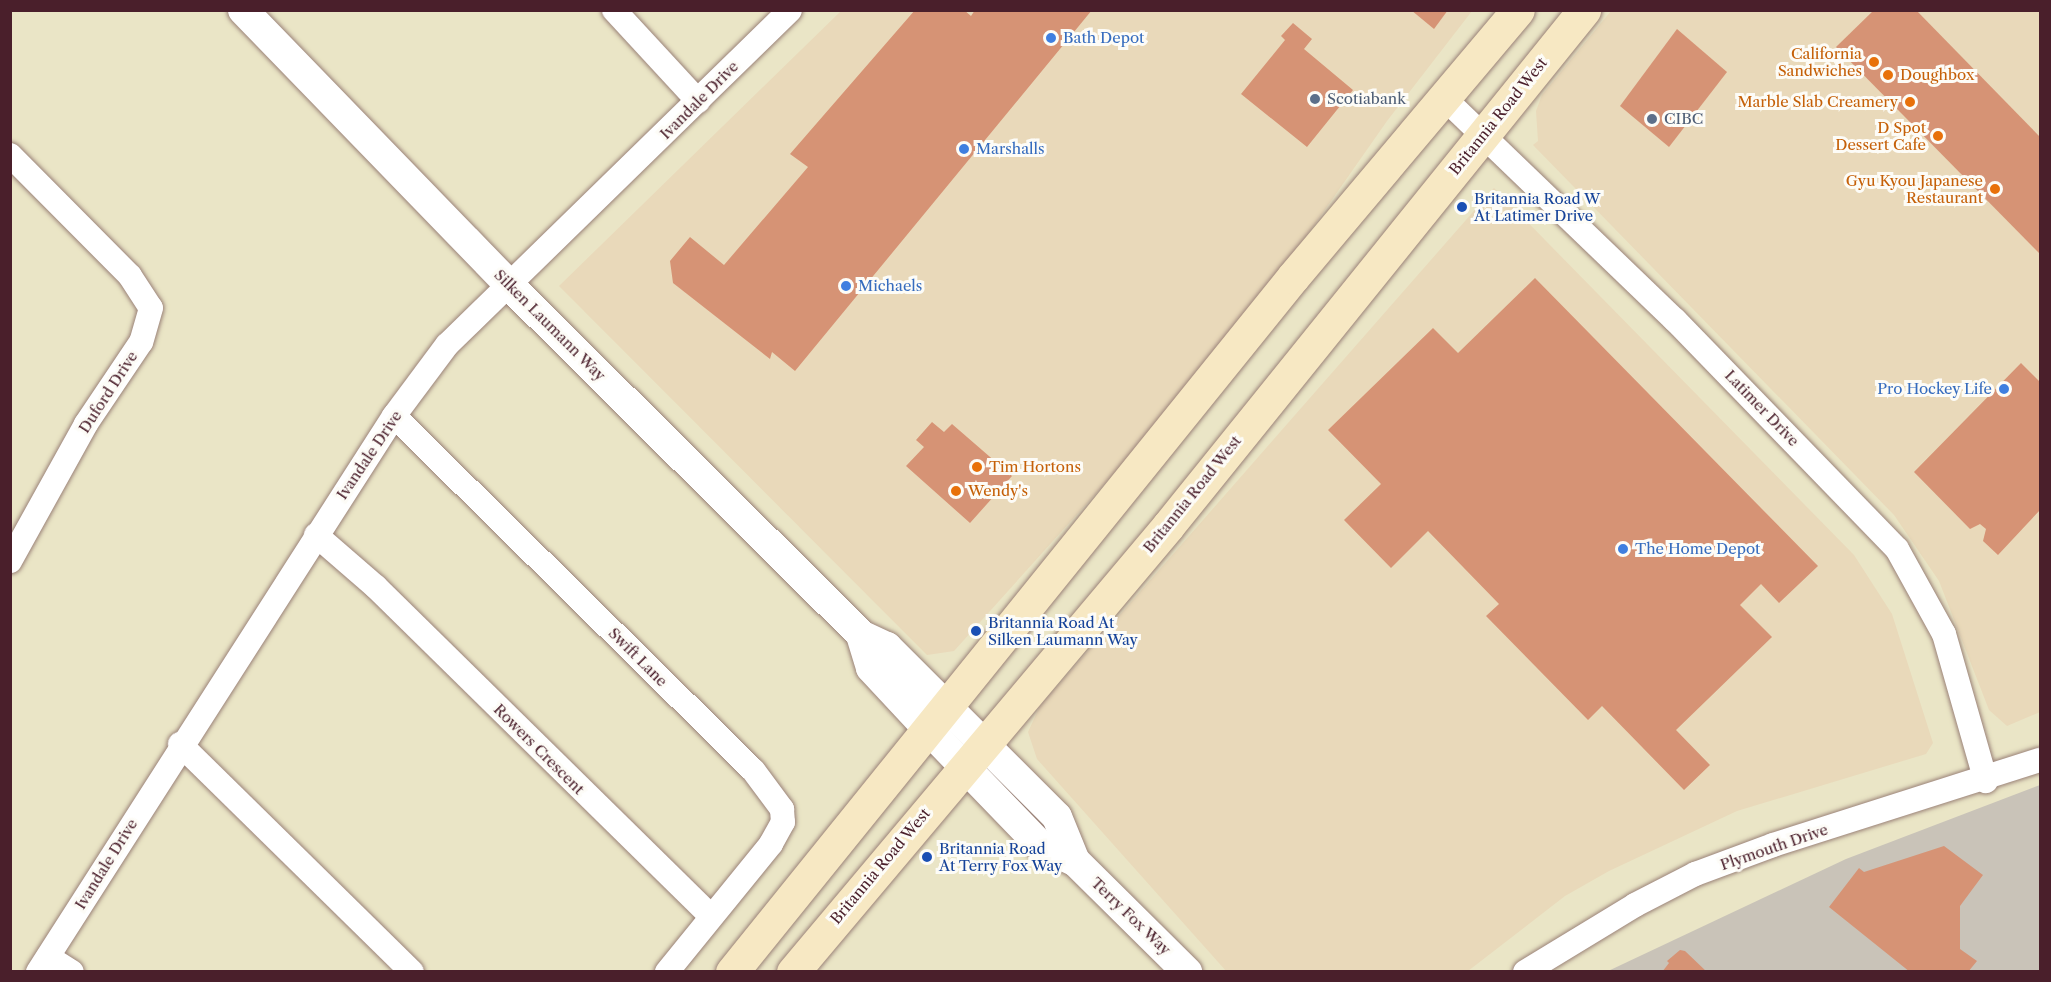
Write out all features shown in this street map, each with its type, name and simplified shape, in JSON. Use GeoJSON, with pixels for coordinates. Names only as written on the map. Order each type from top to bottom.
{"type":"FeatureCollection","features":[{"type":"Feature","properties":{"kind":"main road"},"geometry":{"type":"LineString","coordinates":[[732,972],[935,718],[1155,452],[1293,276],[1518,10]]}},
{"type":"Feature","properties":{"kind":"main road","name":"Britannia Road West"},"geometry":{"type":"LineString","coordinates":[[793,972],[1168,526],[1584,10]]}},
{"type":"Feature","properties":{"kind":"street","name":"Silken Laumann Way"},"geometry":{"type":"LineString","coordinates":[[243,10],[510,286],[861,635],[871,668],[935,718],[974,754]]}},
{"type":"Feature","properties":{"kind":"street"},"geometry":{"type":"LineString","coordinates":[[614,10],[698,101]]}},
{"type":"Feature","properties":{"kind":"street","name":"Ivandale Drive"},"geometry":{"type":"LineString","coordinates":[[43,964],[180,744],[393,416],[447,345],[510,286],[790,10]]}},
{"type":"Feature","properties":{"kind":"street","name":"Latimer Drive"},"geometry":{"type":"LineString","coordinates":[[1444,98],[1683,328],[1898,549],[1944,634],[1986,781]]}},
{"type":"Feature","properties":{"kind":"street","name":"Duford Drive"},"geometry":{"type":"LineString","coordinates":[[10,155],[130,276],[151,308],[141,342],[86,424],[10,561]]}},
{"type":"Feature","properties":{"kind":"street","name":"Swift Lane"},"geometry":{"type":"LineString","coordinates":[[393,416],[769,787],[784,815],[780,830],[710,915]]}},
{"type":"Feature","properties":{"kind":"street","name":"Rowers Crescent"},"geometry":{"type":"LineString","coordinates":[[316,536],[376,587],[710,915]]}},
{"type":"Feature","properties":{"kind":"street"},"geometry":{"type":"LineString","coordinates":[[180,744],[412,972]]}},
{"type":"Feature","properties":{"kind":"street","name":"Terry Fox Way"},"geometry":{"type":"LineString","coordinates":[[974,754],[1057,818],[1075,861],[1187,972]]}},
{"type":"Feature","properties":{"kind":"street","name":"Plymouth Drive"},"geometry":{"type":"LineString","coordinates":[[1525,972],[1635,905],[1695,874],[1773,845],[1986,781],[2040,760]]}},
{"type":"Feature","properties":{"kind":"street"},"geometry":{"type":"LineString","coordinates":[[667,972],[710,915]]}},
{"type":"Feature","properties":{"kind":"street"},"geometry":{"type":"LineString","coordinates":[[43,964],[72,972]]}},
{"type":"Feature","properties":{"kind":"shaded area"},"geometry":{"type":"Polygon","coordinates":[[[841,11],[1472,11],[1387,121],[1233,341],[954,651],[927,655],[559,286],[841,11]]]}},
{"type":"Feature","properties":{"kind":"shaded area"},"geometry":{"type":"Polygon","coordinates":[[[1611,11],[2040,11],[2040,712],[2007,726],[1989,710],[1939,581],[1894,515],[1533,145],[1538,141],[1536,111],[1542,95],[1611,11]]]}},
{"type":"Feature","properties":{"kind":"shaded area"},"geometry":{"type":"Polygon","coordinates":[[[1494,188],[1854,555],[1892,614],[1933,743],[1926,754],[1737,811],[1609,871],[1565,896],[1468,971],[1227,972],[1037,759],[1028,732],[1040,706],[1494,188]]]}},
{"type":"Feature","properties":{"kind":"shaded area"},"geometry":{"type":"Polygon","coordinates":[[[2040,785],[2040,971],[1606,972],[1846,859],[2040,785]]]}},
{"type":"Feature","properties":{"kind":"building"},"geometry":{"type":"Polygon","coordinates":[[[915,10],[964,10],[971,16],[975,10],[1092,10],[795,371],[772,352],[770,359],[673,283],[670,261],[690,237],[724,265],[808,167],[790,154],[915,10]]]}},
{"type":"Feature","properties":{"kind":"building"},"geometry":{"type":"Polygon","coordinates":[[[1411,10],[1448,10],[1434,29],[1411,10]]]}},
{"type":"Feature","properties":{"kind":"building"},"geometry":{"type":"Polygon","coordinates":[[[1874,10],[1916,10],[2040,137],[2040,254],[1836,47],[1874,10]]]}},
{"type":"Feature","properties":{"kind":"building"},"geometry":{"type":"Polygon","coordinates":[[[1293,23],[1312,39],[1304,49],[1353,90],[1307,147],[1241,94],[1285,40],[1281,36],[1293,23]]]}},
{"type":"Feature","properties":{"kind":"building"},"geometry":{"type":"Polygon","coordinates":[[[1677,29],[1727,72],[1669,147],[1620,106],[1677,29]]]}},
{"type":"Feature","properties":{"kind":"building","name":"The Home Depot"},"geometry":{"type":"Polygon","coordinates":[[[1535,278],[1818,566],[1779,603],[1761,584],[1740,605],[1772,637],[1676,730],[1710,765],[1684,790],[1602,706],[1588,720],[1486,616],[1499,604],[1428,531],[1391,568],[1344,520],[1381,484],[1328,430],[1433,328],[1458,353],[1535,278]]]}},
{"type":"Feature","properties":{"kind":"building"},"geometry":{"type":"Polygon","coordinates":[[[2021,363],[2040,382],[2040,510],[1998,555],[1983,541],[1986,529],[1980,524],[1970,529],[1914,472],[2021,363]]]}},
{"type":"Feature","properties":{"kind":"building"},"geometry":{"type":"Polygon","coordinates":[[[932,422],[944,432],[952,424],[1012,476],[970,523],[906,466],[924,447],[916,440],[932,422]]]}},
{"type":"Feature","properties":{"kind":"building"},"geometry":{"type":"Polygon","coordinates":[[[1944,846],[1983,875],[1960,906],[1960,949],[1977,961],[1968,972],[1910,972],[1829,907],[1859,868],[1864,872],[1944,846]]]}},
{"type":"Feature","properties":{"kind":"building"},"geometry":{"type":"Polygon","coordinates":[[[1680,950],[1685,951],[1707,972],[1662,972],[1669,963],[1667,961],[1680,950]]]}},
{"type":"Feature","properties":{"kind":"place","name":"Bath Depot"},"geometry":{"type":"Point","coordinates":[1051,38]}},
{"type":"Feature","properties":{"kind":"place","name":"California Sandwiches"},"geometry":{"type":"Point","coordinates":[1874,62]}},
{"type":"Feature","properties":{"kind":"place","name":"Doughbox"},"geometry":{"type":"Point","coordinates":[1888,75]}},
{"type":"Feature","properties":{"kind":"place","name":"Scotiabank"},"geometry":{"type":"Point","coordinates":[1315,99]}},
{"type":"Feature","properties":{"kind":"place","name":"Marble Slab Creamery"},"geometry":{"type":"Point","coordinates":[1910,102]}},
{"type":"Feature","properties":{"kind":"place","name":"CIBC"},"geometry":{"type":"Point","coordinates":[1652,119]}},
{"type":"Feature","properties":{"kind":"place","name":"D Spot Dessert Cafe"},"geometry":{"type":"Point","coordinates":[1938,136]}},
{"type":"Feature","properties":{"kind":"place","name":"Marshalls"},"geometry":{"type":"Point","coordinates":[964,149]}},
{"type":"Feature","properties":{"kind":"place","name":"Gyu Kyou Japanese Restaurant"},"geometry":{"type":"Point","coordinates":[1995,189]}},
{"type":"Feature","properties":{"kind":"place","name":"Britannia Road W At Latimer Drive"},"geometry":{"type":"Point","coordinates":[1462,207]}},
{"type":"Feature","properties":{"kind":"place","name":"Michaels"},"geometry":{"type":"Point","coordinates":[846,286]}},
{"type":"Feature","properties":{"kind":"place","name":"Pro Hockey Life"},"geometry":{"type":"Point","coordinates":[2004,389]}},
{"type":"Feature","properties":{"kind":"place","name":"Tim Hortons"},"geometry":{"type":"Point","coordinates":[977,467]}},
{"type":"Feature","properties":{"kind":"place","name":"Wendy's"},"geometry":{"type":"Point","coordinates":[956,491]}},
{"type":"Feature","properties":{"kind":"place","name":"The Home Depot"},"geometry":{"type":"Point","coordinates":[1623,549]}},
{"type":"Feature","properties":{"kind":"place","name":"Britannia Road At Silken Laumann Way"},"geometry":{"type":"Point","coordinates":[976,631]}},
{"type":"Feature","properties":{"kind":"place","name":"Britannia Road At Terry Fox Way"},"geometry":{"type":"Point","coordinates":[927,857]}}]}
